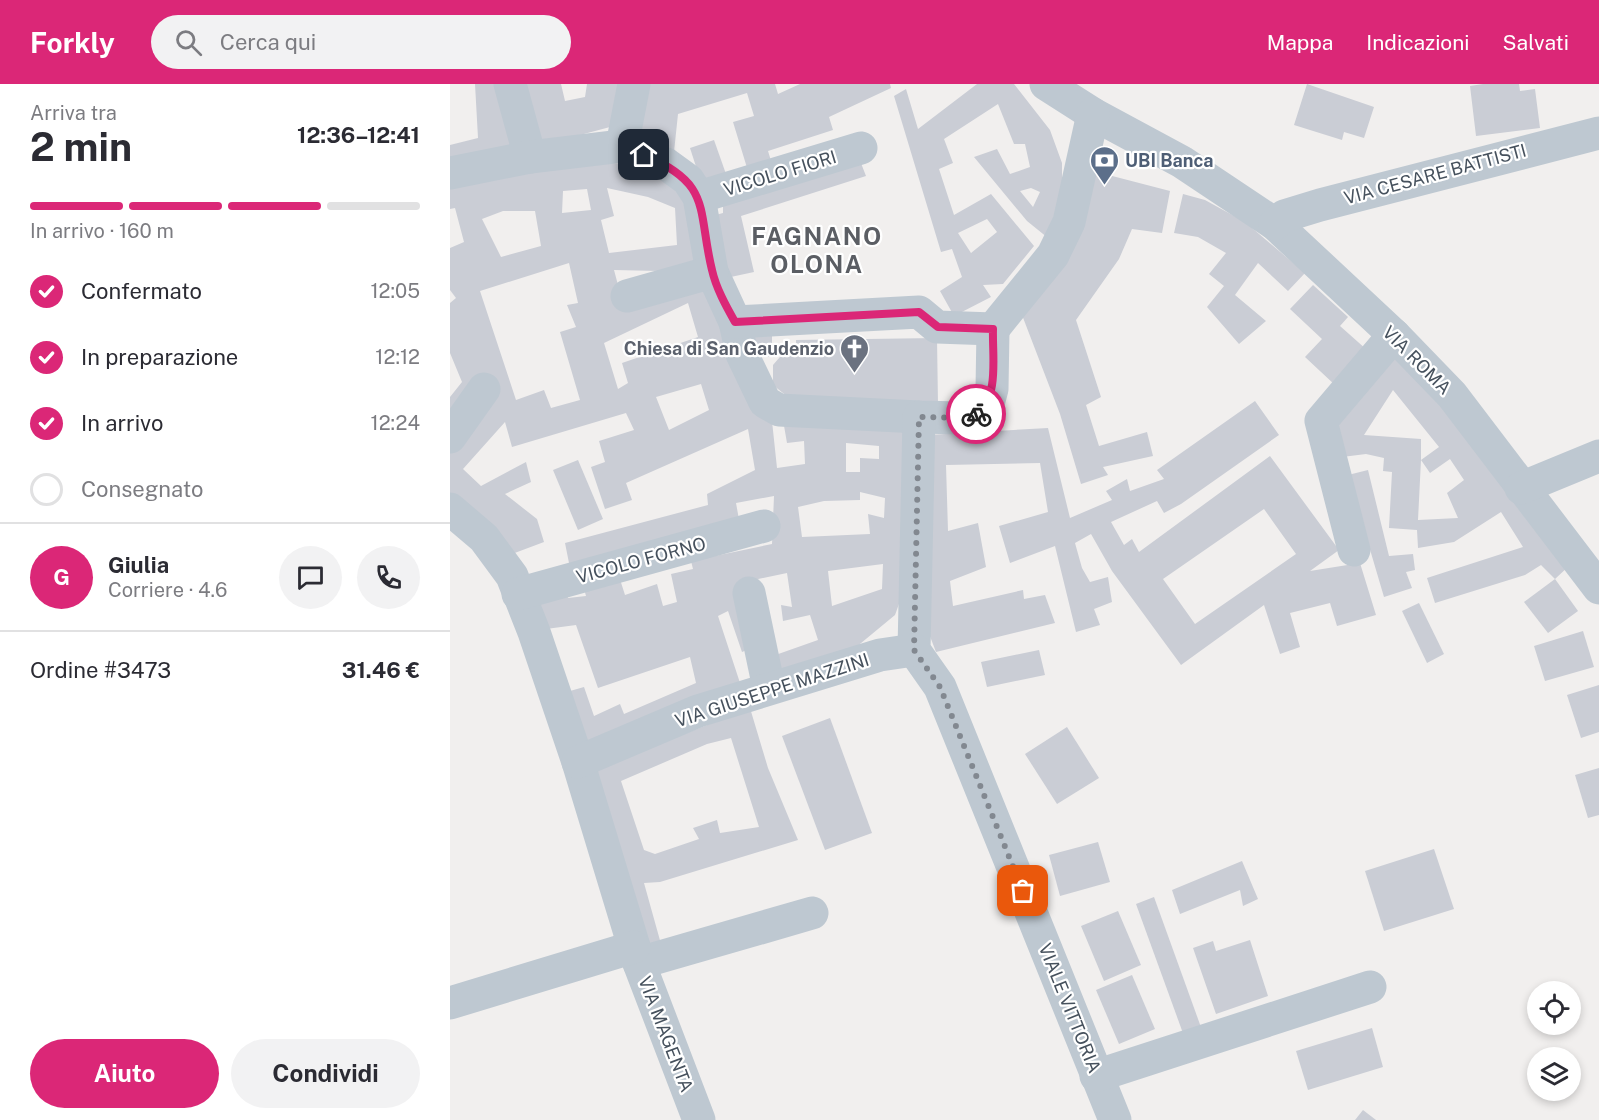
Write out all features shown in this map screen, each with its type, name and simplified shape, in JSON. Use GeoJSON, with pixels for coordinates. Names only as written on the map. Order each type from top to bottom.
{"type":"FeatureCollection","features":[{"type":"Feature","properties":{"kind":"street"},"geometry":{"type":"LineString","coordinates":[[510,84],[530,157]]}},
{"type":"Feature","properties":{"kind":"street"},"geometry":{"type":"LineString","coordinates":[[622,146],[634,84]]}},
{"type":"Feature","properties":{"kind":"street","name":"VIA ROMA"},"geometry":{"type":"LineString","coordinates":[[1046,84],[1093,114],[1196,170],[1275,224],[1394,335],[1452,395],[1599,588]]}},
{"type":"Feature","properties":{"kind":"street"},"geometry":{"type":"LineString","coordinates":[[450,173],[530,157],[622,146],[666,164],[688,180],[699,197],[712,272],[735,322],[742,354],[765,402],[779,410],[811,413],[961,418],[978,413],[988,404],[992,389],[993,329],[1053,255],[1069,222],[1093,114]]}},
{"type":"Feature","properties":{"kind":"street","name":"VIA CESARE BATTISTI"},"geometry":{"type":"LineString","coordinates":[[1275,224],[1284,216],[1320,205],[1599,133]]}},
{"type":"Feature","properties":{"kind":"street","name":"VICOLO FIORI"},"geometry":{"type":"LineString","coordinates":[[699,197],[861,148]]}},
{"type":"Feature","properties":{"kind":"street"},"geometry":{"type":"LineString","coordinates":[[627,296],[712,272]]}},
{"type":"Feature","properties":{"kind":"street"},"geometry":{"type":"LineString","coordinates":[[735,322],[919,312],[938,327],[993,329]]}},
{"type":"Feature","properties":{"kind":"street"},"geometry":{"type":"LineString","coordinates":[[1354,550],[1321,421],[1394,335]]}},
{"type":"Feature","properties":{"kind":"street"},"geometry":{"type":"LineString","coordinates":[[450,437],[484,389]]}},
{"type":"Feature","properties":{"kind":"street"},"geometry":{"type":"LineString","coordinates":[[914,650],[919,417]]}},
{"type":"Feature","properties":{"kind":"street"},"geometry":{"type":"LineString","coordinates":[[1521,488],[1599,456]]}},
{"type":"Feature","properties":{"kind":"street"},"geometry":{"type":"LineString","coordinates":[[450,508],[484,538],[512,576],[534,632],[578,762],[636,955]]}},
{"type":"Feature","properties":{"kind":"street","name":"VICOLO FORNO"},"geometry":{"type":"LineString","coordinates":[[518,594],[764,526]]}},
{"type":"Feature","properties":{"kind":"street"},"geometry":{"type":"LineString","coordinates":[[749,592],[759,691]]}},
{"type":"Feature","properties":{"kind":"street","name":"VIA GIUSEPPE MAZZINI"},"geometry":{"type":"LineString","coordinates":[[578,762],[698,711],[880,655],[914,650]]}},
{"type":"Feature","properties":{"kind":"street","name":"VIALE VITTORIA"},"geometry":{"type":"LineString","coordinates":[[914,650],[940,687],[1115,1120]]}},
{"type":"Feature","properties":{"kind":"street"},"geometry":{"type":"LineString","coordinates":[[450,1003],[812,913]]}},
{"type":"Feature","properties":{"kind":"street","name":"VIA MAGENTA"},"geometry":{"type":"LineString","coordinates":[[636,955],[699,1120]]}},
{"type":"Feature","properties":{"kind":"street"},"geometry":{"type":"LineString","coordinates":[[1096,1076],[1370,987]]}},
{"type":"Feature","properties":{"kind":"building"},"geometry":{"type":"Polygon","coordinates":[[[475,84],[499,84],[515,152],[450,167],[450,145],[478,138],[475,84]]]}},
{"type":"Feature","properties":{"kind":"building"},"geometry":{"type":"Polygon","coordinates":[[[522,84],[561,84],[565,101],[585,97],[587,84],[620,84],[610,127],[539,146],[522,84]]]}},
{"type":"Feature","properties":{"kind":"building"},"geometry":{"type":"Polygon","coordinates":[[[643,84],[775,84],[778,94],[800,84],[890,84],[891,88],[829,117],[833,130],[768,151],[772,164],[748,171],[733,122],[754,116],[747,93],[678,114],[674,152],[641,143],[643,84]]]}},
{"type":"Feature","properties":{"kind":"building"},"geometry":{"type":"Polygon","coordinates":[[[977,84],[1014,84],[1050,130],[1062,163],[1062,200],[1048,238],[1027,221],[974,157],[997,149],[1010,174],[1030,167],[1025,144],[1014,144],[998,104],[944,139],[953,163],[939,169],[954,215],[991,194],[1034,246],[1003,284],[983,285],[991,297],[954,316],[940,291],[962,277],[952,249],[941,252],[894,96],[906,89],[918,129],[977,84]],[[1031,188],[1020,191],[1033,207],[1040,192],[1031,188]],[[987,219],[958,233],[971,253],[997,232],[987,219]]]}},
{"type":"Feature","properties":{"kind":"building"},"geometry":{"type":"Polygon","coordinates":[[[1307,84],[1374,107],[1364,138],[1344,132],[1342,140],[1294,125],[1307,84]]]}},
{"type":"Feature","properties":{"kind":"building"},"geometry":{"type":"Polygon","coordinates":[[[1519,84],[1520,91],[1535,89],[1540,128],[1476,136],[1470,86],[1519,84]]]}},
{"type":"Feature","properties":{"kind":"building"},"geometry":{"type":"Polygon","coordinates":[[[714,140],[726,174],[701,182],[690,148],[714,140]]]}},
{"type":"Feature","properties":{"kind":"building"},"geometry":{"type":"Polygon","coordinates":[[[859,158],[866,176],[741,216],[754,272],[726,278],[712,216],[723,213],[723,196],[859,158]]]}},
{"type":"Feature","properties":{"kind":"building"},"geometry":{"type":"Polygon","coordinates":[[[601,162],[646,166],[688,197],[702,265],[660,271],[614,270],[618,285],[707,278],[772,421],[777,468],[805,464],[804,441],[787,443],[783,420],[911,427],[904,590],[895,615],[849,653],[772,679],[767,658],[818,640],[810,615],[783,621],[781,605],[792,607],[787,573],[744,582],[759,645],[742,652],[728,611],[718,616],[742,689],[581,751],[563,693],[584,687],[594,716],[620,704],[624,714],[696,683],[690,657],[598,688],[576,625],[546,629],[539,597],[566,589],[568,598],[586,596],[582,581],[617,570],[625,595],[657,584],[663,606],[677,602],[671,574],[693,569],[691,561],[772,544],[774,496],[736,503],[740,525],[571,573],[565,543],[708,505],[707,494],[755,470],[748,429],[626,483],[632,500],[605,509],[591,467],[605,462],[599,441],[634,430],[626,413],[512,447],[505,422],[463,469],[481,486],[526,462],[531,482],[505,494],[537,519],[544,542],[512,554],[450,498],[450,397],[462,382],[450,353],[450,303],[456,298],[450,290],[450,248],[464,242],[455,208],[450,209],[450,185],[601,162]],[[607,188],[614,216],[601,220],[609,253],[677,245],[675,208],[648,197],[607,188]],[[587,189],[563,191],[562,213],[591,210],[587,189]],[[503,211],[482,219],[501,257],[541,246],[535,211],[503,211]],[[569,263],[480,291],[516,400],[544,390],[551,408],[580,400],[560,332],[576,327],[567,305],[578,303],[569,263]],[[688,303],[604,343],[618,389],[628,383],[622,363],[698,337],[688,303]],[[701,384],[656,397],[669,430],[709,410],[701,384]],[[846,443],[846,472],[860,472],[860,458],[879,459],[879,446],[846,443]],[[860,492],[860,500],[824,501],[798,507],[802,537],[870,534],[868,514],[884,518],[885,498],[860,492]],[[883,564],[828,571],[832,606],[882,589],[883,564]]]}},
{"type":"Feature","properties":{"kind":"building"},"geometry":{"type":"Polygon","coordinates":[[[1093,171],[1170,191],[1162,233],[1132,229],[1119,259],[1076,320],[1101,397],[1086,405],[1099,446],[1147,432],[1153,456],[1103,467],[1108,475],[1081,484],[1060,414],[1022,315],[1093,171]]]}},
{"type":"Feature","properties":{"kind":"building"},"geometry":{"type":"Polygon","coordinates":[[[1183,194],[1205,200],[1245,222],[1305,273],[1288,291],[1258,263],[1235,295],[1266,321],[1239,344],[1207,307],[1224,286],[1209,274],[1226,253],[1198,237],[1174,233],[1183,194]]]}},
{"type":"Feature","properties":{"kind":"building"},"geometry":{"type":"Polygon","coordinates":[[[1313,285],[1348,317],[1340,326],[1367,350],[1335,385],[1305,357],[1322,339],[1290,309],[1313,285]]]}},
{"type":"Feature","properties":{"kind":"building"},"geometry":{"type":"Polygon","coordinates":[[[750,336],[772,336],[772,357],[750,356],[750,336]]]}},
{"type":"Feature","properties":{"kind":"building","name":"Chiesa di San Gaudenzio"},"geometry":{"type":"Polygon","coordinates":[[[937,338],[938,405],[788,397],[773,385],[773,365],[786,350],[796,349],[796,340],[937,338]]]}},
{"type":"Feature","properties":{"kind":"building"},"geometry":{"type":"Polygon","coordinates":[[[1394,347],[1570,565],[1555,579],[1541,565],[1525,575],[1435,603],[1427,578],[1523,547],[1501,512],[1454,542],[1418,548],[1417,530],[1389,528],[1392,472],[1383,471],[1384,458],[1366,454],[1342,457],[1336,431],[1341,420],[1394,347]],[[1393,390],[1364,435],[1421,439],[1421,460],[1439,447],[1393,390]],[[1450,459],[1430,473],[1421,460],[1418,520],[1458,518],[1447,493],[1464,480],[1450,459]]]}},
{"type":"Feature","properties":{"kind":"building"},"geometry":{"type":"Polygon","coordinates":[[[1255,401],[1279,435],[1181,504],[1164,513],[1157,501],[1111,522],[1124,545],[1132,539],[1139,552],[1270,456],[1339,550],[1310,571],[1360,563],[1376,615],[1337,626],[1330,603],[1290,613],[1300,647],[1280,654],[1264,605],[1181,665],[1112,571],[1091,534],[1075,543],[1082,568],[1090,582],[1108,577],[1112,602],[1094,609],[1100,625],[1076,632],[1055,546],[1010,563],[999,526],[1048,512],[1040,463],[946,465],[948,531],[978,523],[986,567],[950,581],[953,606],[1023,590],[1024,599],[1045,595],[1055,623],[936,652],[928,631],[928,435],[1048,428],[1070,518],[1112,500],[1106,491],[1127,479],[1130,491],[1164,479],[1157,470],[1255,401]],[[1264,509],[1163,579],[1195,624],[1296,554],[1264,509]]]}},
{"type":"Feature","properties":{"kind":"building"},"geometry":{"type":"Polygon","coordinates":[[[578,460],[603,519],[578,530],[553,470],[578,460]]]}},
{"type":"Feature","properties":{"kind":"building"},"geometry":{"type":"Polygon","coordinates":[[[1368,470],[1389,556],[1413,554],[1415,570],[1406,572],[1412,588],[1384,597],[1348,475],[1368,470]]]}},
{"type":"Feature","properties":{"kind":"building"},"geometry":{"type":"Polygon","coordinates":[[[1555,579],[1578,611],[1548,633],[1524,602],[1555,579]]]}},
{"type":"Feature","properties":{"kind":"building"},"geometry":{"type":"Polygon","coordinates":[[[1419,603],[1444,654],[1427,663],[1402,611],[1419,603]]]}},
{"type":"Feature","properties":{"kind":"building"},"geometry":{"type":"Polygon","coordinates":[[[1583,631],[1594,667],[1545,681],[1534,646],[1583,631]]]}},
{"type":"Feature","properties":{"kind":"building"},"geometry":{"type":"Polygon","coordinates":[[[1039,650],[1045,675],[987,687],[981,662],[1039,650]]]}},
{"type":"Feature","properties":{"kind":"building"},"geometry":{"type":"Polygon","coordinates":[[[1599,685],[1599,732],[1581,738],[1567,695],[1599,685]]]}},
{"type":"Feature","properties":{"kind":"building"},"geometry":{"type":"Polygon","coordinates":[[[750,708],[768,768],[798,840],[660,882],[644,883],[661,944],[647,950],[594,776],[601,767],[750,708]],[[731,738],[707,744],[621,781],[644,850],[655,854],[699,839],[693,828],[717,820],[720,833],[759,827],[731,738]]]}},
{"type":"Feature","properties":{"kind":"building"},"geometry":{"type":"Polygon","coordinates":[[[830,718],[872,833],[825,850],[782,736],[830,718]]]}},
{"type":"Feature","properties":{"kind":"building"},"geometry":{"type":"Polygon","coordinates":[[[1067,727],[1099,778],[1057,804],[1025,754],[1067,727]]]}},
{"type":"Feature","properties":{"kind":"building"},"geometry":{"type":"Polygon","coordinates":[[[1599,768],[1599,815],[1588,818],[1575,775],[1599,768]]]}},
{"type":"Feature","properties":{"kind":"building"},"geometry":{"type":"Polygon","coordinates":[[[1098,842],[1110,882],[1060,896],[1049,855],[1098,842]]]}},
{"type":"Feature","properties":{"kind":"building"},"geometry":{"type":"Polygon","coordinates":[[[1434,849],[1454,909],[1384,931],[1365,871],[1434,849]]]}},
{"type":"Feature","properties":{"kind":"building"},"geometry":{"type":"Polygon","coordinates":[[[1242,861],[1258,899],[1243,906],[1240,890],[1180,914],[1172,890],[1242,861]]]}},
{"type":"Feature","properties":{"kind":"building"},"geometry":{"type":"Polygon","coordinates":[[[1154,897],[1202,1030],[1184,1036],[1136,904],[1154,897]]]}},
{"type":"Feature","properties":{"kind":"building"},"geometry":{"type":"Polygon","coordinates":[[[1118,911],[1141,965],[1104,981],[1081,926],[1118,911]]]}},
{"type":"Feature","properties":{"kind":"building"},"geometry":{"type":"Polygon","coordinates":[[[1250,940],[1268,996],[1216,1014],[1193,948],[1213,941],[1216,951],[1250,940]]]}},
{"type":"Feature","properties":{"kind":"building"},"geometry":{"type":"Polygon","coordinates":[[[1132,975],[1155,1029],[1119,1044],[1096,990],[1132,975]]]}},
{"type":"Feature","properties":{"kind":"building"},"geometry":{"type":"Polygon","coordinates":[[[1372,1028],[1383,1067],[1308,1090],[1296,1051],[1372,1028]]]}},
{"type":"Feature","properties":{"kind":"building"},"geometry":{"type":"Polygon","coordinates":[[[1363,1110],[1376,1120],[1355,1120],[1363,1110]]]}},
{"type":"Feature","properties":{"kind":"way so far"},"geometry":{"type":"LineString","coordinates":[[976,414],[961,418],[919,417],[914,650],[940,687],[1023,891]]}},
{"type":"Feature","properties":{"kind":"place","name":"UBI Banca"},"geometry":{"type":"Point","coordinates":[1104,186]}},
{"type":"Feature","properties":{"kind":"place","name":"Chiesa di San Gaudenzio"},"geometry":{"type":"Point","coordinates":[855,374]}},
{"type":"Feature","properties":{"kind":"district","name":"FAGNANO OLONA"},"geometry":{"type":"Point","coordinates":[817,250]}},
{"type":"Feature","properties":{"kind":"route"},"geometry":{"type":"LineString","coordinates":[[644,155],[666,164],[688,180],[699,197],[712,272],[735,322],[919,312],[938,327],[993,329],[992,389],[988,404],[976,414]]}}]}
